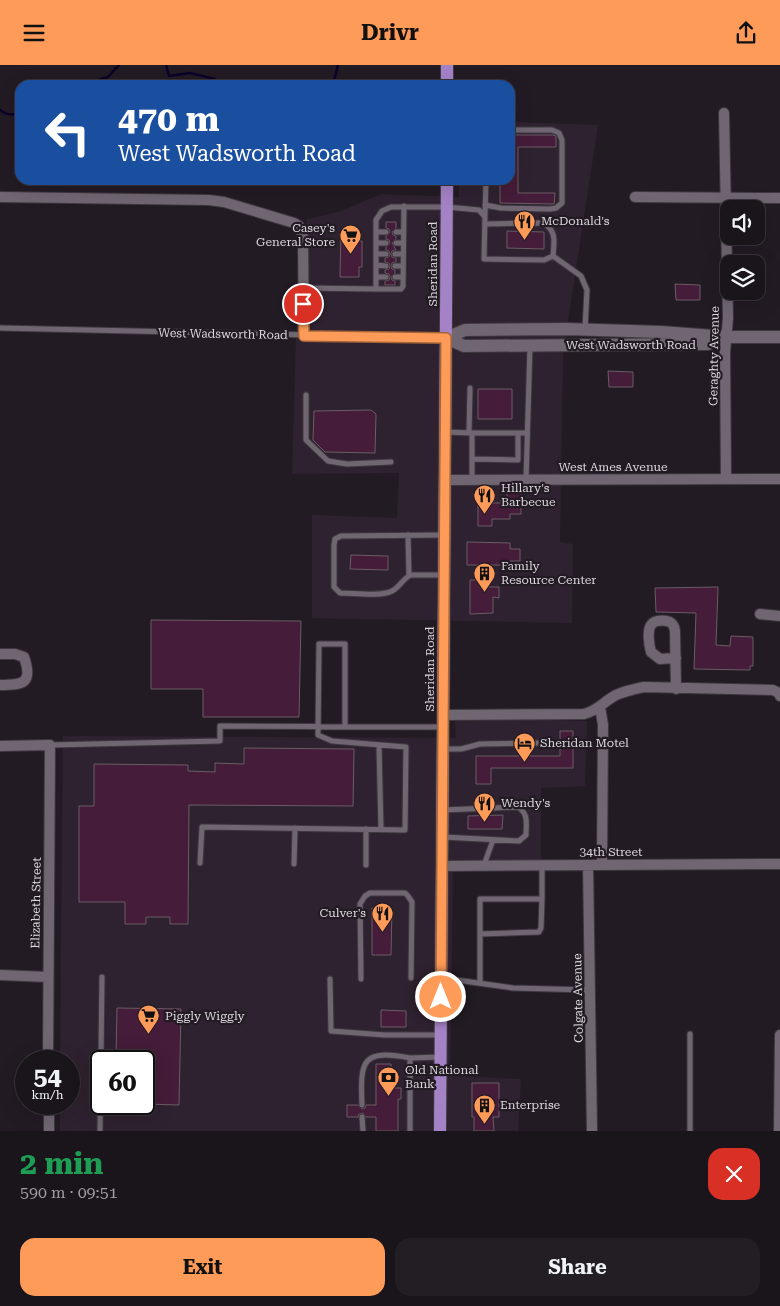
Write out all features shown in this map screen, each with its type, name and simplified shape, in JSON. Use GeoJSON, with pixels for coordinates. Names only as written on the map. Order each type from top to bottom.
{"type":"FeatureCollection","features":[{"type":"Feature","properties":{"kind":"main road"},"geometry":{"type":"LineString","coordinates":[[447,80],[448,65]]}},
{"type":"Feature","properties":{"kind":"main road","name":"Sheridan Road"},"geometry":{"type":"LineString","coordinates":[[440,1131],[447,185]]}},
{"type":"Feature","properties":{"kind":"main road","name":"West Wadsworth Road"},"geometry":{"type":"LineString","coordinates":[[446,338],[465,331],[585,330],[661,331],[726,337],[780,337]]}},
{"type":"Feature","properties":{"kind":"main road","name":"West Wadsworth Road"},"geometry":{"type":"LineString","coordinates":[[446,338],[464,346],[708,344],[726,337]]}},
{"type":"Feature","properties":{"kind":"street","name":"Geraghty Avenue"},"geometry":{"type":"LineString","coordinates":[[724,113],[728,319],[726,337],[726,479]]}},
{"type":"Feature","properties":{"kind":"street"},"geometry":{"type":"LineString","coordinates":[[0,197],[209,200],[224,202],[294,223],[299,226],[303,237],[304,336]]}},
{"type":"Feature","properties":{"kind":"street"},"geometry":{"type":"LineString","coordinates":[[635,197],[780,198]]}},
{"type":"Feature","properties":{"kind":"street","name":"West Ames Avenue"},"geometry":{"type":"LineString","coordinates":[[445,480],[780,479]]}},
{"type":"Feature","properties":{"kind":"street"},"geometry":{"type":"LineString","coordinates":[[760,614],[780,616]]}},
{"type":"Feature","properties":{"kind":"street"},"geometry":{"type":"LineString","coordinates":[[0,654],[15,654],[24,657],[29,671],[25,681],[17,685],[0,685]]}},
{"type":"Feature","properties":{"kind":"street"},"geometry":{"type":"LineString","coordinates":[[676,658],[676,689]]}},
{"type":"Feature","properties":{"kind":"street"},"geometry":{"type":"LineString","coordinates":[[443,721],[584,714],[595,711],[614,696],[644,687],[773,690],[779,693],[780,697]]}},
{"type":"Feature","properties":{"kind":"street"},"geometry":{"type":"LineString","coordinates":[[600,707],[603,725],[602,865]]}},
{"type":"Feature","properties":{"kind":"street"},"geometry":{"type":"LineString","coordinates":[[0,746],[50,745]]}},
{"type":"Feature","properties":{"kind":"street","name":"Elizabeth Street"},"geometry":{"type":"LineString","coordinates":[[48,1050],[50,745]]}},
{"type":"Feature","properties":{"kind":"street","name":"34th Street"},"geometry":{"type":"LineString","coordinates":[[442,866],[780,864]]}},
{"type":"Feature","properties":{"kind":"street","name":"Colgate Avenue"},"geometry":{"type":"LineString","coordinates":[[588,865],[592,1131]]}},
{"type":"Feature","properties":{"kind":"street"},"geometry":{"type":"LineString","coordinates":[[0,975],[48,977]]}},
{"type":"Feature","properties":{"kind":"street"},"geometry":{"type":"LineString","coordinates":[[779,1131],[780,1035]]}},
{"type":"Feature","properties":{"kind":"street"},"geometry":{"type":"LineString","coordinates":[[49,1115],[49,1131]]}},
{"type":"Feature","properties":{"kind":"lane"},"geometry":{"type":"LineString","coordinates":[[486,205],[502,208],[550,209],[556,208],[562,203],[562,141],[559,133],[552,130],[515,130]]}},
{"type":"Feature","properties":{"kind":"lane"},"geometry":{"type":"LineString","coordinates":[[486,185],[484,259],[544,260],[553,256]]}},
{"type":"Feature","properties":{"kind":"lane"},"geometry":{"type":"LineString","coordinates":[[376,289],[376,220],[382,211],[391,207],[404,206],[447,207],[479,210],[485,217]]}},
{"type":"Feature","properties":{"kind":"lane"},"geometry":{"type":"LineString","coordinates":[[303,288],[401,289],[403,286],[404,206]]}},
{"type":"Feature","properties":{"kind":"lane"},"geometry":{"type":"LineString","coordinates":[[486,224],[544,223],[551,227],[554,237],[553,256]]}},
{"type":"Feature","properties":{"kind":"lane"},"geometry":{"type":"LineString","coordinates":[[376,232],[386,232]]}},
{"type":"Feature","properties":{"kind":"lane"},"geometry":{"type":"LineString","coordinates":[[396,232],[403,232]]}},
{"type":"Feature","properties":{"kind":"lane"},"geometry":{"type":"LineString","coordinates":[[376,243],[386,243]]}},
{"type":"Feature","properties":{"kind":"lane"},"geometry":{"type":"LineString","coordinates":[[396,243],[403,243]]}},
{"type":"Feature","properties":{"kind":"lane"},"geometry":{"type":"LineString","coordinates":[[376,254],[386,254]]}},
{"type":"Feature","properties":{"kind":"lane"},"geometry":{"type":"LineString","coordinates":[[396,255],[403,255]]}},
{"type":"Feature","properties":{"kind":"lane"},"geometry":{"type":"LineString","coordinates":[[553,256],[581,276],[587,290],[585,330]]}},
{"type":"Feature","properties":{"kind":"lane"},"geometry":{"type":"LineString","coordinates":[[376,265],[386,265]]}},
{"type":"Feature","properties":{"kind":"lane"},"geometry":{"type":"LineString","coordinates":[[395,265],[403,266]]}},
{"type":"Feature","properties":{"kind":"lane"},"geometry":{"type":"LineString","coordinates":[[376,277],[386,277]]}},
{"type":"Feature","properties":{"kind":"lane"},"geometry":{"type":"LineString","coordinates":[[395,277],[403,277]]}},
{"type":"Feature","properties":{"kind":"lane","name":"West Wadsworth Road"},"geometry":{"type":"LineString","coordinates":[[0,329],[446,338]]}},
{"type":"Feature","properties":{"kind":"lane"},"geometry":{"type":"LineString","coordinates":[[526,479],[530,345]]}},
{"type":"Feature","properties":{"kind":"lane"},"geometry":{"type":"LineString","coordinates":[[470,388],[472,480]]}},
{"type":"Feature","properties":{"kind":"lane"},"geometry":{"type":"LineString","coordinates":[[306,395],[306,440],[328,461],[347,464],[391,462]]}},
{"type":"Feature","properties":{"kind":"lane"},"geometry":{"type":"LineString","coordinates":[[445,433],[527,433]]}},
{"type":"Feature","properties":{"kind":"lane"},"geometry":{"type":"LineString","coordinates":[[472,459],[518,460],[518,433]]}},
{"type":"Feature","properties":{"kind":"lane"},"geometry":{"type":"LineString","coordinates":[[444,575],[409,576],[392,591],[340,593],[334,587],[334,545],[335,539],[341,536],[352,535],[445,535]]}},
{"type":"Feature","properties":{"kind":"lane"},"geometry":{"type":"LineString","coordinates":[[408,535],[409,576]]}},
{"type":"Feature","properties":{"kind":"lane"},"geometry":{"type":"LineString","coordinates":[[200,863],[202,827],[405,830],[406,747],[332,741],[318,735],[319,643],[345,644],[345,726]]}},
{"type":"Feature","properties":{"kind":"lane"},"geometry":{"type":"LineString","coordinates":[[50,745],[220,741],[220,726],[345,726],[443,721]]}},
{"type":"Feature","properties":{"kind":"lane"},"geometry":{"type":"LineString","coordinates":[[443,749],[461,749],[480,744],[548,743]]}},
{"type":"Feature","properties":{"kind":"lane"},"geometry":{"type":"LineString","coordinates":[[379,746],[381,829]]}},
{"type":"Feature","properties":{"kind":"lane"},"geometry":{"type":"LineString","coordinates":[[442,837],[519,841],[526,835],[526,818],[523,811],[518,807],[443,810]]}},
{"type":"Feature","properties":{"kind":"lane"},"geometry":{"type":"LineString","coordinates":[[294,828],[294,864]]}},
{"type":"Feature","properties":{"kind":"lane"},"geometry":{"type":"LineString","coordinates":[[366,829],[366,865]]}},
{"type":"Feature","properties":{"kind":"lane"},"geometry":{"type":"LineString","coordinates":[[484,866],[493,840]]}},
{"type":"Feature","properties":{"kind":"lane"},"geometry":{"type":"LineString","coordinates":[[480,933],[539,932],[541,928],[542,865]]}},
{"type":"Feature","properties":{"kind":"lane"},"geometry":{"type":"LineString","coordinates":[[361,979],[360,904],[364,896],[370,893],[405,893],[412,902],[412,978]]}},
{"type":"Feature","properties":{"kind":"lane"},"geometry":{"type":"LineString","coordinates":[[480,983],[480,899],[542,899]]}},
{"type":"Feature","properties":{"kind":"lane"},"geometry":{"type":"LineString","coordinates":[[100,1131],[102,977]]}},
{"type":"Feature","properties":{"kind":"lane"},"geometry":{"type":"LineString","coordinates":[[441,978],[513,988],[590,990]]}},
{"type":"Feature","properties":{"kind":"lane"},"geometry":{"type":"LineString","coordinates":[[330,979],[331,1031],[385,1035],[441,1035]]}},
{"type":"Feature","properties":{"kind":"lane"},"geometry":{"type":"LineString","coordinates":[[690,1034],[690,1131]]}},
{"type":"Feature","properties":{"kind":"lane"},"geometry":{"type":"LineString","coordinates":[[362,1105],[363,1069],[368,1059],[376,1055],[385,1054],[410,1058],[441,1057]]}},
{"type":"Feature","properties":{"kind":"lane"},"geometry":{"type":"LineString","coordinates":[[410,1058],[410,1131]]}},
{"type":"Feature","properties":{"kind":"lane"},"geometry":{"type":"LineString","coordinates":[[362,1117],[363,1131]]}},
{"type":"Feature","properties":{"kind":"shaded area"},"geometry":{"type":"Polygon","coordinates":[[[515,122],[598,125],[563,354],[560,542],[573,544],[572,623],[312,618],[312,515],[397,518],[399,473],[292,474],[297,303],[307,219],[339,212],[381,194],[459,197],[459,185],[515,185],[515,122]]]}},
{"type":"Feature","properties":{"kind":"shaded area"},"geometry":{"type":"Polygon","coordinates":[[[455,718],[587,721],[585,786],[541,788],[541,871],[453,870],[450,1076],[521,1079],[518,1131],[60,1131],[60,1115],[80,1115],[80,1050],[60,1050],[63,736],[456,738],[455,718]]]}},
{"type":"Feature","properties":{"kind":"building"},"geometry":{"type":"Polygon","coordinates":[[[515,135],[556,136],[556,147],[518,147],[518,193],[555,193],[554,204],[500,203],[500,185],[515,185],[515,135]]]}},
{"type":"Feature","properties":{"kind":"building"},"geometry":{"type":"Polygon","coordinates":[[[386,222],[396,222],[396,228],[392,232],[396,239],[392,243],[396,250],[392,251],[391,254],[392,257],[396,258],[396,262],[392,263],[391,266],[395,270],[391,277],[395,281],[395,285],[385,285],[385,281],[389,280],[390,277],[389,274],[385,273],[385,270],[389,269],[390,266],[389,263],[385,262],[385,258],[389,257],[390,254],[386,250],[390,243],[386,236],[390,232],[386,228],[386,222]]]}},
{"type":"Feature","properties":{"kind":"building","name":"Casey's General Store"},"geometry":{"type":"Polygon","coordinates":[[[341,231],[359,231],[359,241],[362,241],[362,267],[359,267],[359,277],[340,277],[341,231]]]}},
{"type":"Feature","properties":{"kind":"building","name":"McDonald's"},"geometry":{"type":"Polygon","coordinates":[[[507,231],[544,232],[544,249],[507,248],[507,231]]]}},
{"type":"Feature","properties":{"kind":"building"},"geometry":{"type":"Polygon","coordinates":[[[675,284],[700,285],[700,300],[676,300],[675,284]]]}},
{"type":"Feature","properties":{"kind":"building"},"geometry":{"type":"Polygon","coordinates":[[[608,371],[633,372],[633,387],[609,387],[608,371]]]}},
{"type":"Feature","properties":{"kind":"building"},"geometry":{"type":"Polygon","coordinates":[[[478,389],[512,389],[512,419],[478,419],[478,389]]]}},
{"type":"Feature","properties":{"kind":"building"},"geometry":{"type":"Polygon","coordinates":[[[371,410],[376,414],[375,453],[325,452],[313,440],[314,411],[371,410]]]}},
{"type":"Feature","properties":{"kind":"building"},"geometry":{"type":"Polygon","coordinates":[[[507,492],[521,492],[521,514],[510,514],[510,519],[492,519],[492,526],[478,526],[478,503],[501,503],[501,499],[507,499],[507,492]]]}},
{"type":"Feature","properties":{"kind":"building"},"geometry":{"type":"Polygon","coordinates":[[[467,542],[510,543],[510,549],[520,549],[520,561],[510,561],[509,565],[467,565],[467,542]]]}},
{"type":"Feature","properties":{"kind":"building"},"geometry":{"type":"Polygon","coordinates":[[[351,555],[388,556],[388,570],[350,569],[351,555]]]}},
{"type":"Feature","properties":{"kind":"building"},"geometry":{"type":"Polygon","coordinates":[[[470,580],[487,580],[487,587],[499,587],[499,598],[493,597],[493,613],[470,614],[470,580]]]}},
{"type":"Feature","properties":{"kind":"building"},"geometry":{"type":"Polygon","coordinates":[[[718,587],[716,645],[730,646],[731,636],[753,637],[753,666],[750,666],[750,670],[694,669],[696,613],[656,612],[655,588],[718,587]]]}},
{"type":"Feature","properties":{"kind":"building"},"geometry":{"type":"Polygon","coordinates":[[[151,620],[301,621],[299,717],[203,717],[203,689],[151,689],[151,620]]]}},
{"type":"Feature","properties":{"kind":"building","name":"Sheridan Motel"},"geometry":{"type":"Polygon","coordinates":[[[560,731],[573,731],[573,768],[491,768],[491,784],[476,784],[476,756],[560,756],[560,731]]]}},
{"type":"Feature","properties":{"kind":"building"},"geometry":{"type":"Polygon","coordinates":[[[244,748],[354,749],[353,806],[189,805],[188,924],[170,924],[170,917],[146,917],[146,924],[125,924],[125,902],[79,902],[79,806],[94,806],[94,764],[188,765],[188,771],[215,772],[215,763],[244,764],[244,748]]]}},
{"type":"Feature","properties":{"kind":"building","name":"Wendy's"},"geometry":{"type":"Polygon","coordinates":[[[503,815],[502,829],[468,829],[468,816],[503,815]]]}},
{"type":"Feature","properties":{"kind":"building","name":"Culver's"},"geometry":{"type":"Polygon","coordinates":[[[372,908],[392,908],[391,955],[372,955],[372,908]]]}},
{"type":"Feature","properties":{"kind":"building","name":"Piggly Wiggly"},"geometry":{"type":"Polygon","coordinates":[[[117,1008],[181,1009],[179,1105],[155,1104],[155,1050],[116,1050],[117,1008]]]}},
{"type":"Feature","properties":{"kind":"building"},"geometry":{"type":"Polygon","coordinates":[[[381,1010],[406,1011],[406,1027],[381,1027],[381,1010]]]}},
{"type":"Feature","properties":{"kind":"building","name":"Old National Bank"},"geometry":{"type":"Polygon","coordinates":[[[376,1064],[391,1064],[391,1088],[401,1088],[401,1099],[398,1099],[398,1131],[376,1131],[376,1117],[366,1117],[363,1113],[359,1114],[358,1117],[347,1117],[347,1105],[358,1105],[362,1109],[366,1105],[376,1105],[376,1064]]]}},
{"type":"Feature","properties":{"kind":"building"},"geometry":{"type":"Polygon","coordinates":[[[472,1083],[499,1083],[499,1117],[493,1117],[494,1131],[474,1131],[472,1083]]]}},
{"type":"Feature","properties":{"kind":"waterway"},"geometry":{"type":"LineString","coordinates":[[98,80],[108,77],[119,65]]}},
{"type":"Feature","properties":{"kind":"waterway"},"geometry":{"type":"LineString","coordinates":[[166,65],[169,76],[190,73],[215,80]]}},
{"type":"Feature","properties":{"kind":"waterway"},"geometry":{"type":"LineString","coordinates":[[334,80],[338,65]]}},
{"type":"Feature","properties":{"kind":"waterway"},"geometry":{"type":"LineString","coordinates":[[0,110],[7,114],[15,115]]}},
{"type":"Feature","properties":{"kind":"place","name":"McDonald's"},"geometry":{"type":"Point","coordinates":[525,240]}},
{"type":"Feature","properties":{"kind":"place","name":"Casey's General Store"},"geometry":{"type":"Point","coordinates":[351,254]}},
{"type":"Feature","properties":{"kind":"place","name":"Hillary's Barbecue"},"geometry":{"type":"Point","coordinates":[485,514]}},
{"type":"Feature","properties":{"kind":"place","name":"Family Resource Center"},"geometry":{"type":"Point","coordinates":[485,592]}},
{"type":"Feature","properties":{"kind":"place","name":"Sheridan Motel"},"geometry":{"type":"Point","coordinates":[524,762]}},
{"type":"Feature","properties":{"kind":"place","name":"Wendy's"},"geometry":{"type":"Point","coordinates":[485,822]}},
{"type":"Feature","properties":{"kind":"place","name":"Culver's"},"geometry":{"type":"Point","coordinates":[382,932]}},
{"type":"Feature","properties":{"kind":"place","name":"Piggly Wiggly"},"geometry":{"type":"Point","coordinates":[149,1035]}},
{"type":"Feature","properties":{"kind":"place","name":"Old National Bank"},"geometry":{"type":"Point","coordinates":[389,1096]}},
{"type":"Feature","properties":{"kind":"place","name":"Enterprise"},"geometry":{"type":"Point","coordinates":[484,1124]}},
{"type":"Feature","properties":{"kind":"route"},"geometry":{"type":"LineString","coordinates":[[303,304],[304,336],[446,338],[441,997]]}}]}
